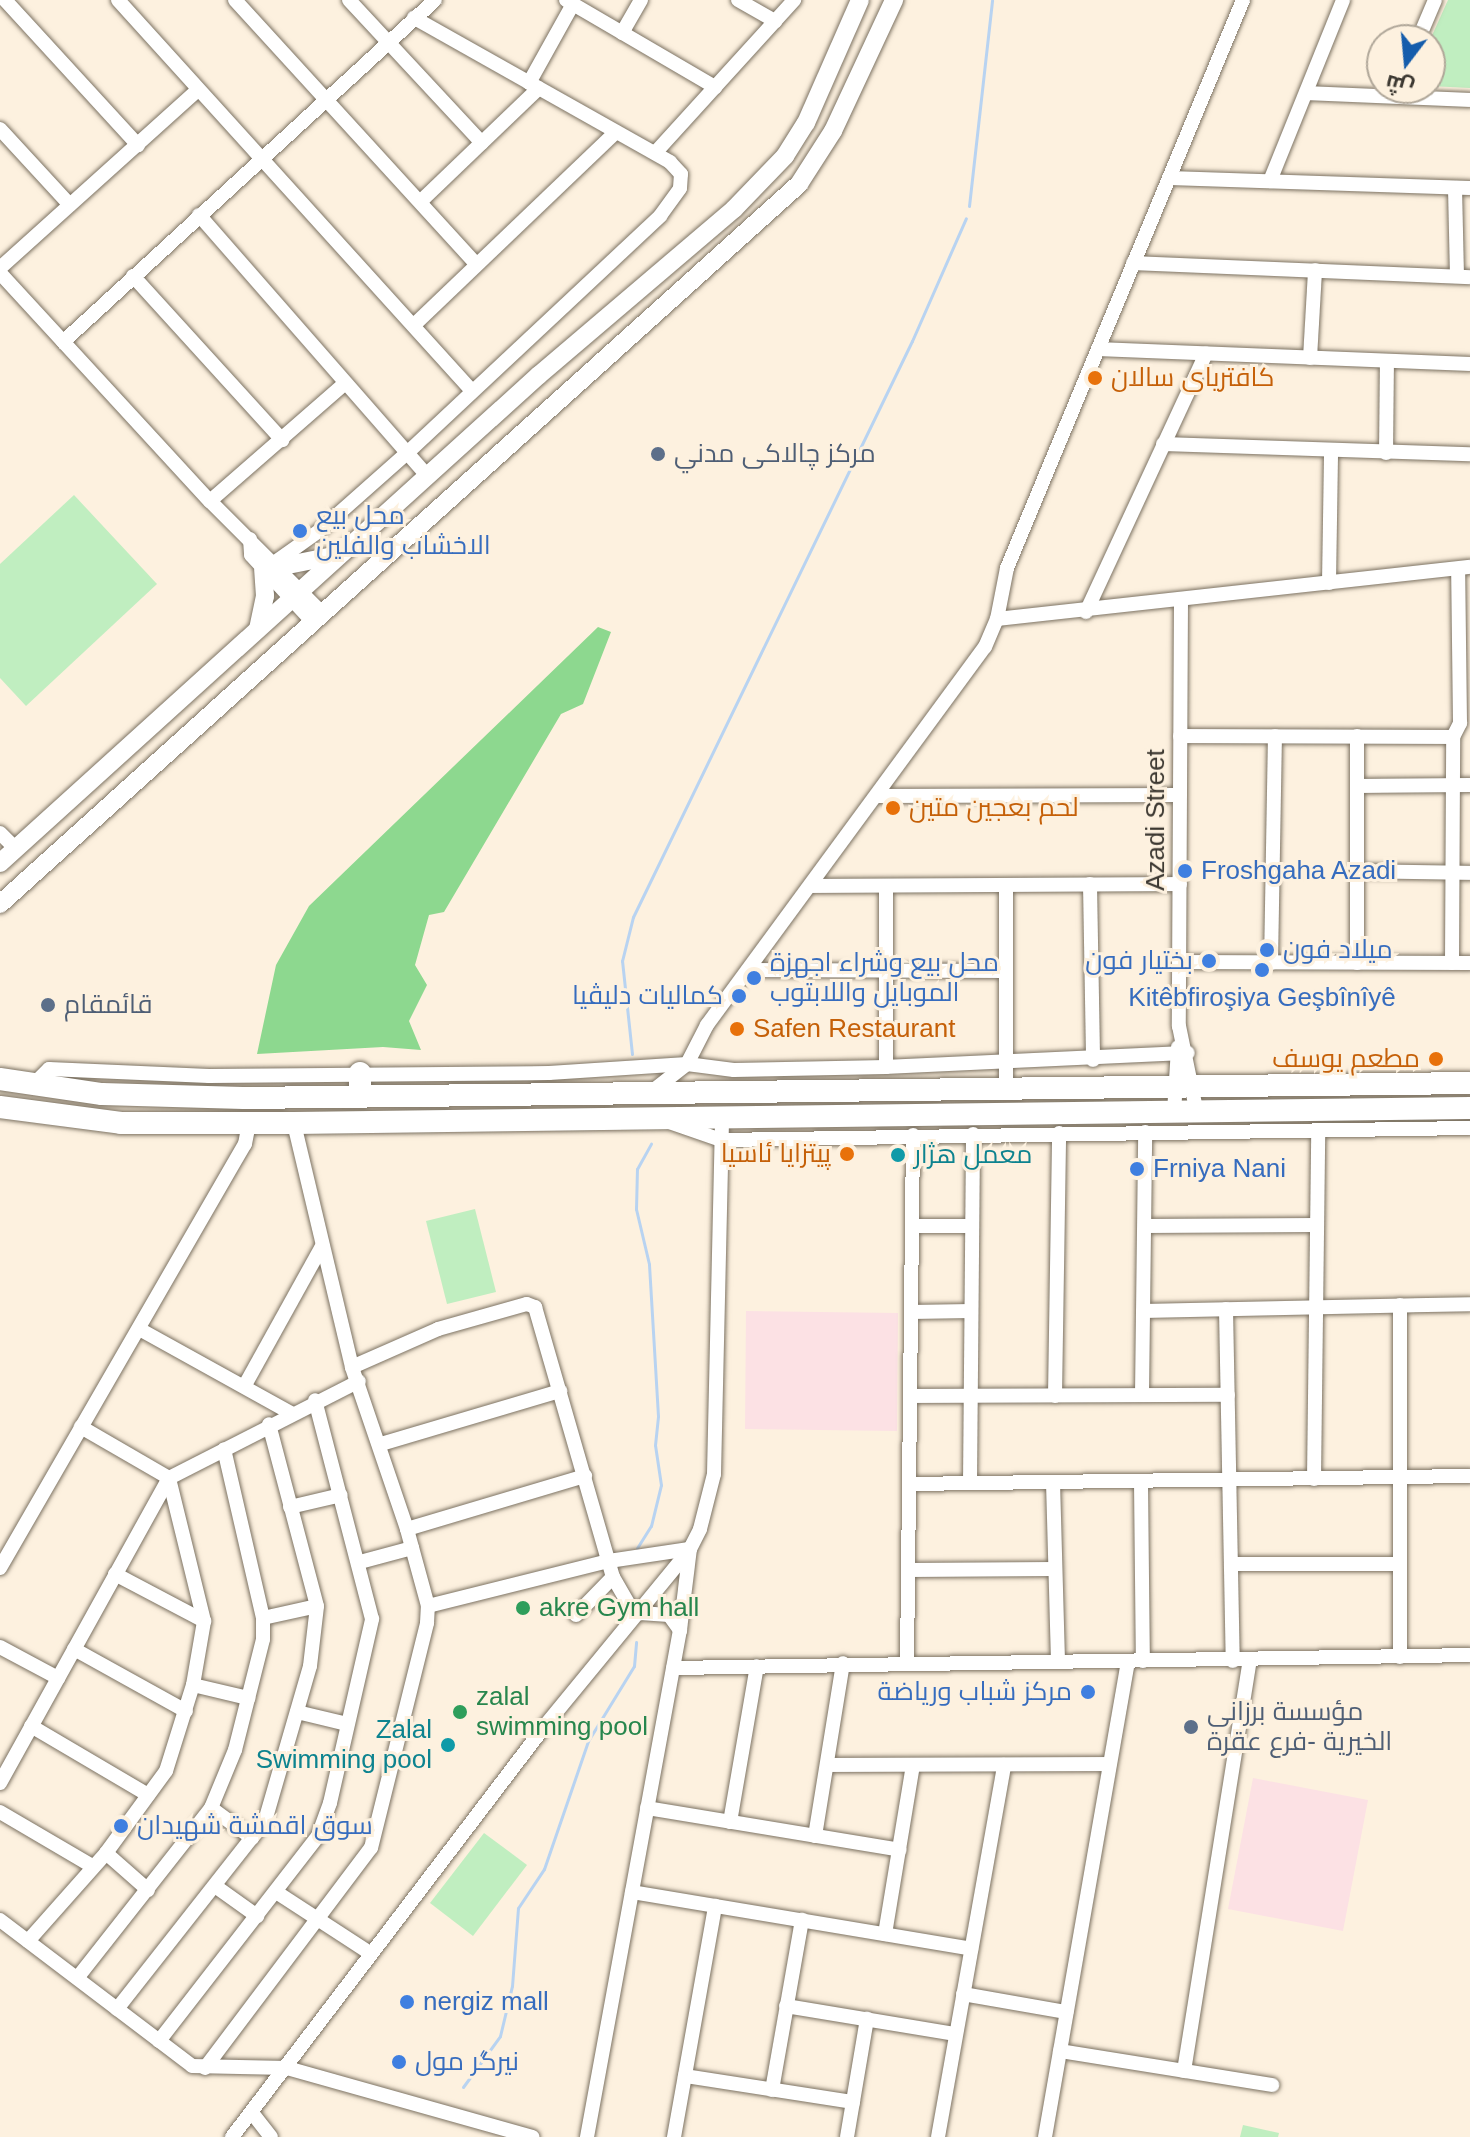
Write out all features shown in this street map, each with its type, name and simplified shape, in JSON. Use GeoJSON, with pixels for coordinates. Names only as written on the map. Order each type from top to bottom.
{"type":"FeatureCollection","features":[{"type":"Feature","properties":{"kind":"highway"},"geometry":{"type":"LineString","coordinates":[[0,1079],[32,1086],[152,1096],[360,1084],[655,1089],[1006,1089],[1183,1084],[1470,1083]]}},
{"type":"Feature","properties":{"kind":"highway"},"geometry":{"type":"LineString","coordinates":[[0,1107],[121,1123],[1174,1113],[1352,1120],[1470,1108]]}},
{"type":"Feature","properties":{"kind":"main road"},"geometry":{"type":"LineString","coordinates":[[0,863],[539,375],[734,209],[785,156],[806,123],[860,0]]}},
{"type":"Feature","properties":{"kind":"main road"},"geometry":{"type":"LineString","coordinates":[[0,904],[560,395],[799,184],[833,131],[894,0]]}},
{"type":"Feature","properties":{"kind":"main road"},"geometry":{"type":"LineString","coordinates":[[539,375],[560,395]]}},
{"type":"Feature","properties":{"kind":"main road"},"geometry":{"type":"LineString","coordinates":[[257,630],[272,566],[309,565],[347,550]]}},
{"type":"Feature","properties":{"kind":"main road"},"geometry":{"type":"LineString","coordinates":[[66,806],[85,826]]}},
{"type":"Feature","properties":{"kind":"street"},"geometry":{"type":"LineString","coordinates":[[118,0],[472,391]]}},
{"type":"Feature","properties":{"kind":"street"},"geometry":{"type":"LineString","coordinates":[[235,0],[475,263]]}},
{"type":"Feature","properties":{"kind":"street"},"geometry":{"type":"LineString","coordinates":[[349,0],[482,143]]}},
{"type":"Feature","properties":{"kind":"street"},"geometry":{"type":"LineString","coordinates":[[63,342],[435,0]]}},
{"type":"Feature","properties":{"kind":"street"},"geometry":{"type":"LineString","coordinates":[[622,33],[641,0]]}},
{"type":"Feature","properties":{"kind":"street"},"geometry":{"type":"LineString","coordinates":[[738,0],[775,21]]}},
{"type":"Feature","properties":{"kind":"street"},"geometry":{"type":"LineString","coordinates":[[655,153],[794,0]]}},
{"type":"Feature","properties":{"kind":"street"},"geometry":{"type":"LineString","coordinates":[[655,1089],[687,1064],[707,1025],[985,647],[997,619],[1007,568],[1243,0]]}},
{"type":"Feature","properties":{"kind":"street"},"geometry":{"type":"LineString","coordinates":[[1270,181],[1343,0]]}},
{"type":"Feature","properties":{"kind":"street"},"geometry":{"type":"LineString","coordinates":[[1425,24],[1435,0]]}},
{"type":"Feature","properties":{"kind":"street"},"geometry":{"type":"LineString","coordinates":[[3,1],[138,145]]}},
{"type":"Feature","properties":{"kind":"street"},"geometry":{"type":"LineString","coordinates":[[421,201],[482,143],[534,85],[570,2],[715,87]]}},
{"type":"Feature","properties":{"kind":"street"},"geometry":{"type":"LineString","coordinates":[[272,566],[319,531],[407,453],[670,205],[680,188],[681,174],[655,153],[414,18]]}},
{"type":"Feature","properties":{"kind":"street"},"geometry":{"type":"LineString","coordinates":[[198,90],[0,271],[210,501],[250,539],[251,555],[272,566],[316,616]]}},
{"type":"Feature","properties":{"kind":"street"},"geometry":{"type":"LineString","coordinates":[[1306,93],[1366,93]]}},
{"type":"Feature","properties":{"kind":"street"},"geometry":{"type":"LineString","coordinates":[[1446,98],[1470,100]]}},
{"type":"Feature","properties":{"kind":"street"},"geometry":{"type":"LineString","coordinates":[[0,129],[70,205]]}},
{"type":"Feature","properties":{"kind":"street"},"geometry":{"type":"LineString","coordinates":[[414,325],[475,263],[616,132]]}},
{"type":"Feature","properties":{"kind":"street"},"geometry":{"type":"LineString","coordinates":[[1133,263],[1463,276],[1462,188],[1169,178]]}},
{"type":"Feature","properties":{"kind":"street"},"geometry":{"type":"LineString","coordinates":[[199,215],[428,477]]}},
{"type":"Feature","properties":{"kind":"street"},"geometry":{"type":"LineString","coordinates":[[1310,358],[1315,270]]}},
{"type":"Feature","properties":{"kind":"street"},"geometry":{"type":"LineString","coordinates":[[133,276],[282,440]]}},
{"type":"Feature","properties":{"kind":"street"},"geometry":{"type":"LineString","coordinates":[[1098,349],[1470,364]]}},
{"type":"Feature","properties":{"kind":"street"},"geometry":{"type":"LineString","coordinates":[[1086,612],[1206,353]]}},
{"type":"Feature","properties":{"kind":"street"},"geometry":{"type":"LineString","coordinates":[[1386,453],[1387,361]]}},
{"type":"Feature","properties":{"kind":"street"},"geometry":{"type":"LineString","coordinates":[[210,501],[344,384]]}},
{"type":"Feature","properties":{"kind":"street"},"geometry":{"type":"LineString","coordinates":[[1163,444],[1470,454]]}},
{"type":"Feature","properties":{"kind":"street"},"geometry":{"type":"LineString","coordinates":[[1329,583],[1331,451]]}},
{"type":"Feature","properties":{"kind":"street"},"geometry":{"type":"LineString","coordinates":[[997,619],[1086,612],[1464,568],[1460,723],[1453,737],[1452,963]]}},
{"type":"Feature","properties":{"kind":"street","name":"Azadi Street"},"geometry":{"type":"LineString","coordinates":[[1174,1113],[1183,1084],[1179,962],[1181,601]]}},
{"type":"Feature","properties":{"kind":"street"},"geometry":{"type":"LineString","coordinates":[[1180,736],[1453,737]]}},
{"type":"Feature","properties":{"kind":"street"},"geometry":{"type":"LineString","coordinates":[[1271,963],[1275,736]]}},
{"type":"Feature","properties":{"kind":"street"},"geometry":{"type":"LineString","coordinates":[[1357,736],[1357,963]]}},
{"type":"Feature","properties":{"kind":"street"},"geometry":{"type":"LineString","coordinates":[[1357,786],[1470,785]]}},
{"type":"Feature","properties":{"kind":"street"},"geometry":{"type":"LineString","coordinates":[[878,796],[1180,795]]}},
{"type":"Feature","properties":{"kind":"street"},"geometry":{"type":"LineString","coordinates":[[0,833],[16,849]]}},
{"type":"Feature","properties":{"kind":"street"},"geometry":{"type":"LineString","coordinates":[[1357,871],[1470,873]]}},
{"type":"Feature","properties":{"kind":"street"},"geometry":{"type":"LineString","coordinates":[[1090,884],[1093,1060]]}},
{"type":"Feature","properties":{"kind":"street"},"geometry":{"type":"LineString","coordinates":[[811,886],[1180,884]]}},
{"type":"Feature","properties":{"kind":"street"},"geometry":{"type":"LineString","coordinates":[[1006,885],[1006,1089]]}},
{"type":"Feature","properties":{"kind":"street"},"geometry":{"type":"LineString","coordinates":[[886,886],[886,1067]]}},
{"type":"Feature","properties":{"kind":"street"},"geometry":{"type":"LineString","coordinates":[[1179,962],[1470,963]]}},
{"type":"Feature","properties":{"kind":"street"},"geometry":{"type":"LineString","coordinates":[[748,970],[1006,971]]}},
{"type":"Feature","properties":{"kind":"street"},"geometry":{"type":"LineString","coordinates":[[360,1084],[687,1064],[734,1070],[1006,1064],[1093,1060],[1182,1049]]}},
{"type":"Feature","properties":{"kind":"street","name":"Azadi Street"},"geometry":{"type":"LineString","coordinates":[[1182,1049],[1183,1084],[1197,1114]]}},
{"type":"Feature","properties":{"kind":"street"},"geometry":{"type":"LineString","coordinates":[[687,1064],[698,1089]]}},
{"type":"Feature","properties":{"kind":"street"},"geometry":{"type":"LineString","coordinates":[[661,1117],[689,1133],[721,1140],[1318,1130],[1352,1120],[1470,1128]]}},
{"type":"Feature","properties":{"kind":"street"},"geometry":{"type":"LineString","coordinates":[[587,2137],[680,1630],[690,1549],[714,1474],[722,1117]]}},
{"type":"Feature","properties":{"kind":"street"},"geometry":{"type":"LineString","coordinates":[[0,1568],[141,1330],[245,1144],[249,1123]]}},
{"type":"Feature","properties":{"kind":"street"},"geometry":{"type":"LineString","coordinates":[[205,2068],[371,1848],[428,1606],[381,1444],[352,1367],[294,1123]]}},
{"type":"Feature","properties":{"kind":"street"},"geometry":{"type":"LineString","coordinates":[[1314,1479],[1318,1130]]}},
{"type":"Feature","properties":{"kind":"street"},"geometry":{"type":"LineString","coordinates":[[1142,1395],[1145,1132]]}},
{"type":"Feature","properties":{"kind":"street"},"geometry":{"type":"LineString","coordinates":[[1055,1396],[1059,1133]]}},
{"type":"Feature","properties":{"kind":"street"},"geometry":{"type":"LineString","coordinates":[[970,1483],[973,1134]]}},
{"type":"Feature","properties":{"kind":"street"},"geometry":{"type":"LineString","coordinates":[[907,1664],[913,1135]]}},
{"type":"Feature","properties":{"kind":"street"},"geometry":{"type":"LineString","coordinates":[[1145,1226],[1316,1225]]}},
{"type":"Feature","properties":{"kind":"street"},"geometry":{"type":"LineString","coordinates":[[912,1226],[972,1226]]}},
{"type":"Feature","properties":{"kind":"street"},"geometry":{"type":"LineString","coordinates":[[245,1385],[322,1246]]}},
{"type":"Feature","properties":{"kind":"street"},"geometry":{"type":"LineString","coordinates":[[352,1367],[397,1344],[531,1304],[560,1391],[613,1577],[629,1605],[640,1613],[669,1615],[680,1630]]}},
{"type":"Feature","properties":{"kind":"street"},"geometry":{"type":"LineString","coordinates":[[1143,1311],[1470,1304]]}},
{"type":"Feature","properties":{"kind":"street"},"geometry":{"type":"LineString","coordinates":[[1400,1305],[1400,1657]]}},
{"type":"Feature","properties":{"kind":"street"},"geometry":{"type":"LineString","coordinates":[[1226,1309],[1233,1661]]}},
{"type":"Feature","properties":{"kind":"street"},"geometry":{"type":"LineString","coordinates":[[911,1312],[971,1311]]}},
{"type":"Feature","properties":{"kind":"street"},"geometry":{"type":"LineString","coordinates":[[141,1330],[291,1413]]}},
{"type":"Feature","properties":{"kind":"street"},"geometry":{"type":"LineString","coordinates":[[0,1783],[169,1478],[315,1400],[359,1381]]}},
{"type":"Feature","properties":{"kind":"street"},"geometry":{"type":"LineString","coordinates":[[381,1444],[560,1391]]}},
{"type":"Feature","properties":{"kind":"street"},"geometry":{"type":"LineString","coordinates":[[910,1396],[1228,1395]]}},
{"type":"Feature","properties":{"kind":"street"},"geometry":{"type":"LineString","coordinates":[[159,2041],[276,1892],[323,1824],[372,1619],[360,1562],[315,1400]]}},
{"type":"Feature","properties":{"kind":"street"},"geometry":{"type":"LineString","coordinates":[[117,2009],[252,1838],[274,1801],[317,1630],[317,1606],[269,1424]]}},
{"type":"Feature","properties":{"kind":"street"},"geometry":{"type":"LineString","coordinates":[[28,1941],[106,1853],[166,1771],[193,1685],[204,1621],[169,1478],[81,1427]]}},
{"type":"Feature","properties":{"kind":"street"},"geometry":{"type":"LineString","coordinates":[[78,1977],[211,1808],[248,1698],[263,1618],[224,1449]]}},
{"type":"Feature","properties":{"kind":"street"},"geometry":{"type":"LineString","coordinates":[[407,1529],[585,1476]]}},
{"type":"Feature","properties":{"kind":"street"},"geometry":{"type":"LineString","coordinates":[[909,1484],[1470,1476]]}},
{"type":"Feature","properties":{"kind":"street"},"geometry":{"type":"LineString","coordinates":[[1053,1482],[1058,1662]]}},
{"type":"Feature","properties":{"kind":"street"},"geometry":{"type":"LineString","coordinates":[[1045,2137],[1109,1764],[1135,1662],[1141,1482]]}},
{"type":"Feature","properties":{"kind":"street"},"geometry":{"type":"LineString","coordinates":[[290,1507],[341,1495]]}},
{"type":"Feature","properties":{"kind":"street"},"geometry":{"type":"LineString","coordinates":[[360,1562],[412,1548]]}},
{"type":"Feature","properties":{"kind":"street"},"geometry":{"type":"LineString","coordinates":[[428,1606],[609,1561],[643,1560],[690,1549]]}},
{"type":"Feature","properties":{"kind":"street"},"geometry":{"type":"LineString","coordinates":[[232,2137],[253,2114],[370,1953],[690,1549]]}},
{"type":"Feature","properties":{"kind":"street"},"geometry":{"type":"LineString","coordinates":[[1232,1564],[1400,1564]]}},
{"type":"Feature","properties":{"kind":"street"},"geometry":{"type":"LineString","coordinates":[[908,1570],[1054,1569]]}},
{"type":"Feature","properties":{"kind":"street"},"geometry":{"type":"LineString","coordinates":[[115,1574],[204,1621]]}},
{"type":"Feature","properties":{"kind":"street"},"geometry":{"type":"LineString","coordinates":[[576,1615],[613,1577]]}},
{"type":"Feature","properties":{"kind":"street"},"geometry":{"type":"LineString","coordinates":[[263,1618],[317,1606]]}},
{"type":"Feature","properties":{"kind":"street"},"geometry":{"type":"LineString","coordinates":[[0,1647],[58,1678]]}},
{"type":"Feature","properties":{"kind":"street"},"geometry":{"type":"LineString","coordinates":[[74,1649],[186,1711]]}},
{"type":"Feature","properties":{"kind":"street"},"geometry":{"type":"LineString","coordinates":[[673,1668],[1470,1655]]}},
{"type":"Feature","properties":{"kind":"street"},"geometry":{"type":"LineString","coordinates":[[1184,2071],[1250,1660]]}},
{"type":"Feature","properties":{"kind":"street"},"geometry":{"type":"LineString","coordinates":[[815,1836],[843,1663]]}},
{"type":"Feature","properties":{"kind":"street"},"geometry":{"type":"LineString","coordinates":[[730,1822],[757,1666]]}},
{"type":"Feature","properties":{"kind":"street"},"geometry":{"type":"LineString","coordinates":[[193,1685],[248,1698]]}},
{"type":"Feature","properties":{"kind":"street"},"geometry":{"type":"LineString","coordinates":[[297,1712],[347,1724]]}},
{"type":"Feature","properties":{"kind":"street"},"geometry":{"type":"LineString","coordinates":[[31,1726],[148,1795]]}},
{"type":"Feature","properties":{"kind":"street"},"geometry":{"type":"LineString","coordinates":[[827,1765],[1109,1764]]}},
{"type":"Feature","properties":{"kind":"street"},"geometry":{"type":"LineString","coordinates":[[885,1934],[913,1765]]}},
{"type":"Feature","properties":{"kind":"street"},"geometry":{"type":"LineString","coordinates":[[938,2137],[1004,1765]]}},
{"type":"Feature","properties":{"kind":"street"},"geometry":{"type":"LineString","coordinates":[[211,1808],[252,1838]]}},
{"type":"Feature","properties":{"kind":"street"},"geometry":{"type":"LineString","coordinates":[[647,1808],[900,1850]]}},
{"type":"Feature","properties":{"kind":"street"},"geometry":{"type":"LineString","coordinates":[[0,1812],[92,1866]]}},
{"type":"Feature","properties":{"kind":"street"},"geometry":{"type":"LineString","coordinates":[[106,1853],[148,1890]]}},
{"type":"Feature","properties":{"kind":"street"},"geometry":{"type":"LineString","coordinates":[[215,1886],[257,1916]]}},
{"type":"Feature","properties":{"kind":"street"},"geometry":{"type":"LineString","coordinates":[[276,1892],[314,1921],[370,1953]]}},
{"type":"Feature","properties":{"kind":"street"},"geometry":{"type":"LineString","coordinates":[[632,1892],[971,1949]]}},
{"type":"Feature","properties":{"kind":"street"},"geometry":{"type":"LineString","coordinates":[[674,2137],[715,1906]]}},
{"type":"Feature","properties":{"kind":"street"},"geometry":{"type":"LineString","coordinates":[[0,1920],[192,2066],[287,2068],[529,2137]]}},
{"type":"Feature","properties":{"kind":"street"},"geometry":{"type":"LineString","coordinates":[[772,2090],[802,1920]]}},
{"type":"Feature","properties":{"kind":"street"},"geometry":{"type":"LineString","coordinates":[[963,1994],[1066,2012]]}},
{"type":"Feature","properties":{"kind":"street"},"geometry":{"type":"LineString","coordinates":[[786,2006],[956,2034]]}},
{"type":"Feature","properties":{"kind":"street"},"geometry":{"type":"LineString","coordinates":[[847,2137],[867,2019]]}},
{"type":"Feature","properties":{"kind":"street"},"geometry":{"type":"LineString","coordinates":[[1060,2051],[1272,2085]]}},
{"type":"Feature","properties":{"kind":"street"},"geometry":{"type":"LineString","coordinates":[[685,2076],[853,2102]]}},
{"type":"Feature","properties":{"kind":"street"},"geometry":{"type":"LineString","coordinates":[[253,2114],[271,2137]]}},
{"type":"Feature","properties":{"kind":"shaded area"},"geometry":{"type":"Polygon","coordinates":[[[746,1311],[898,1313],[897,1431],[745,1429],[746,1311]]]}},
{"type":"Feature","properties":{"kind":"shaded area"},"geometry":{"type":"Polygon","coordinates":[[[1253,1778],[1368,1800],[1343,1931],[1228,1909],[1253,1778]]]}},
{"type":"Feature","properties":{"kind":"green space"},"geometry":{"type":"Polygon","coordinates":[[[1448,0],[1470,0],[1470,88],[1446,87],[1446,24],[1437,24],[1448,0]]]}},
{"type":"Feature","properties":{"kind":"green space"},"geometry":{"type":"Polygon","coordinates":[[[74,495],[157,584],[26,706],[0,678],[0,564],[74,495]]]}},
{"type":"Feature","properties":{"kind":"green space"},"geometry":{"type":"Polygon","coordinates":[[[598,627],[611,632],[583,704],[561,714],[444,912],[429,915],[415,965],[427,985],[409,1021],[421,1050],[383,1047],[257,1054],[276,965],[309,906],[598,627]]]}},
{"type":"Feature","properties":{"kind":"green space"},"geometry":{"type":"Polygon","coordinates":[[[475,1209],[496,1292],[447,1304],[426,1221],[475,1209]]]}},
{"type":"Feature","properties":{"kind":"green space"},"geometry":{"type":"Polygon","coordinates":[[[484,1833],[527,1865],[473,1936],[430,1903],[484,1833]]]}},
{"type":"Feature","properties":{"kind":"green space"},"geometry":{"type":"Polygon","coordinates":[[[1243,2125],[1279,2133],[1278,2137],[1240,2137],[1243,2125]]]}},
{"type":"Feature","properties":{"kind":"waterway"},"geometry":{"type":"LineString","coordinates":[[969,206],[992,0]]}},
{"type":"Feature","properties":{"kind":"waterway"},"geometry":{"type":"LineString","coordinates":[[632,1054],[622,961],[633,917],[912,341],[966,218]]}},
{"type":"Feature","properties":{"kind":"waterway"},"geometry":{"type":"LineString","coordinates":[[637,1548],[651,1526],[661,1485],[655,1445],[658,1416],[649,1264],[636,1209],[637,1169],[651,1144]]}},
{"type":"Feature","properties":{"kind":"waterway"},"geometry":{"type":"LineString","coordinates":[[463,2087],[500,2036],[512,1986],[518,1908],[544,1869],[588,1741],[634,1666],[636,1642]]}},
{"type":"Feature","properties":{"kind":"place","name":"کافتریای سالان"},"geometry":{"type":"Point","coordinates":[1095,378]}},
{"type":"Feature","properties":{"kind":"place","name":"مركز چالاکى مدني"},"geometry":{"type":"Point","coordinates":[658,454]}},
{"type":"Feature","properties":{"kind":"place","name":"محل بيع الاخشاب والفلين"},"geometry":{"type":"Point","coordinates":[300,531]}},
{"type":"Feature","properties":{"kind":"place","name":"لحم بعجين متين"},"geometry":{"type":"Point","coordinates":[893,808]}},
{"type":"Feature","properties":{"kind":"place","name":"Froshgaha Azadi"},"geometry":{"type":"Point","coordinates":[1185,871]}},
{"type":"Feature","properties":{"kind":"place","name":"ميلاد فون"},"geometry":{"type":"Point","coordinates":[1267,950]}},
{"type":"Feature","properties":{"kind":"place","name":"بختيار فون"},"geometry":{"type":"Point","coordinates":[1209,961]}},
{"type":"Feature","properties":{"kind":"place","name":"Kitêbfiroşiya Geşbînîyê"},"geometry":{"type":"Point","coordinates":[1262,970]}},
{"type":"Feature","properties":{"kind":"place","name":"محل بيع وشراء اجهزة الموبايل واللابتوب"},"geometry":{"type":"Point","coordinates":[754,978]}},
{"type":"Feature","properties":{"kind":"place","name":"كماليات دليڤيا"},"geometry":{"type":"Point","coordinates":[739,996]}},
{"type":"Feature","properties":{"kind":"place","name":"قائمقام"},"geometry":{"type":"Point","coordinates":[48,1005]}},
{"type":"Feature","properties":{"kind":"place","name":"Safen Restaurant"},"geometry":{"type":"Point","coordinates":[737,1029]}},
{"type":"Feature","properties":{"kind":"place","name":"مطعم يوسف"},"geometry":{"type":"Point","coordinates":[1436,1059]}},
{"type":"Feature","properties":{"kind":"place","name":"پیتزایا ئاسیا"},"geometry":{"type":"Point","coordinates":[847,1154]}},
{"type":"Feature","properties":{"kind":"place","name":"معمل هژار"},"geometry":{"type":"Point","coordinates":[898,1155]}},
{"type":"Feature","properties":{"kind":"place","name":"Frniya Nani"},"geometry":{"type":"Point","coordinates":[1137,1169]}},
{"type":"Feature","properties":{"kind":"place","name":"akre Gym hall"},"geometry":{"type":"Point","coordinates":[523,1608]}},
{"type":"Feature","properties":{"kind":"place","name":"مركز شباب ورياضة"},"geometry":{"type":"Point","coordinates":[1088,1692]}},
{"type":"Feature","properties":{"kind":"place","name":"zalal swimming pool"},"geometry":{"type":"Point","coordinates":[460,1712]}},
{"type":"Feature","properties":{"kind":"place","name":"مؤسسة برزانى الخيرية -فرع عقرة"},"geometry":{"type":"Point","coordinates":[1191,1727]}},
{"type":"Feature","properties":{"kind":"place","name":"Zalal Swimming pool"},"geometry":{"type":"Point","coordinates":[448,1745]}},
{"type":"Feature","properties":{"kind":"place","name":"سوق اقمشة شهيدان"},"geometry":{"type":"Point","coordinates":[121,1826]}},
{"type":"Feature","properties":{"kind":"place","name":"nergiz mall"},"geometry":{"type":"Point","coordinates":[407,2002]}},
{"type":"Feature","properties":{"kind":"place","name":"نيرگر مول"},"geometry":{"type":"Point","coordinates":[399,2062]}}]}
